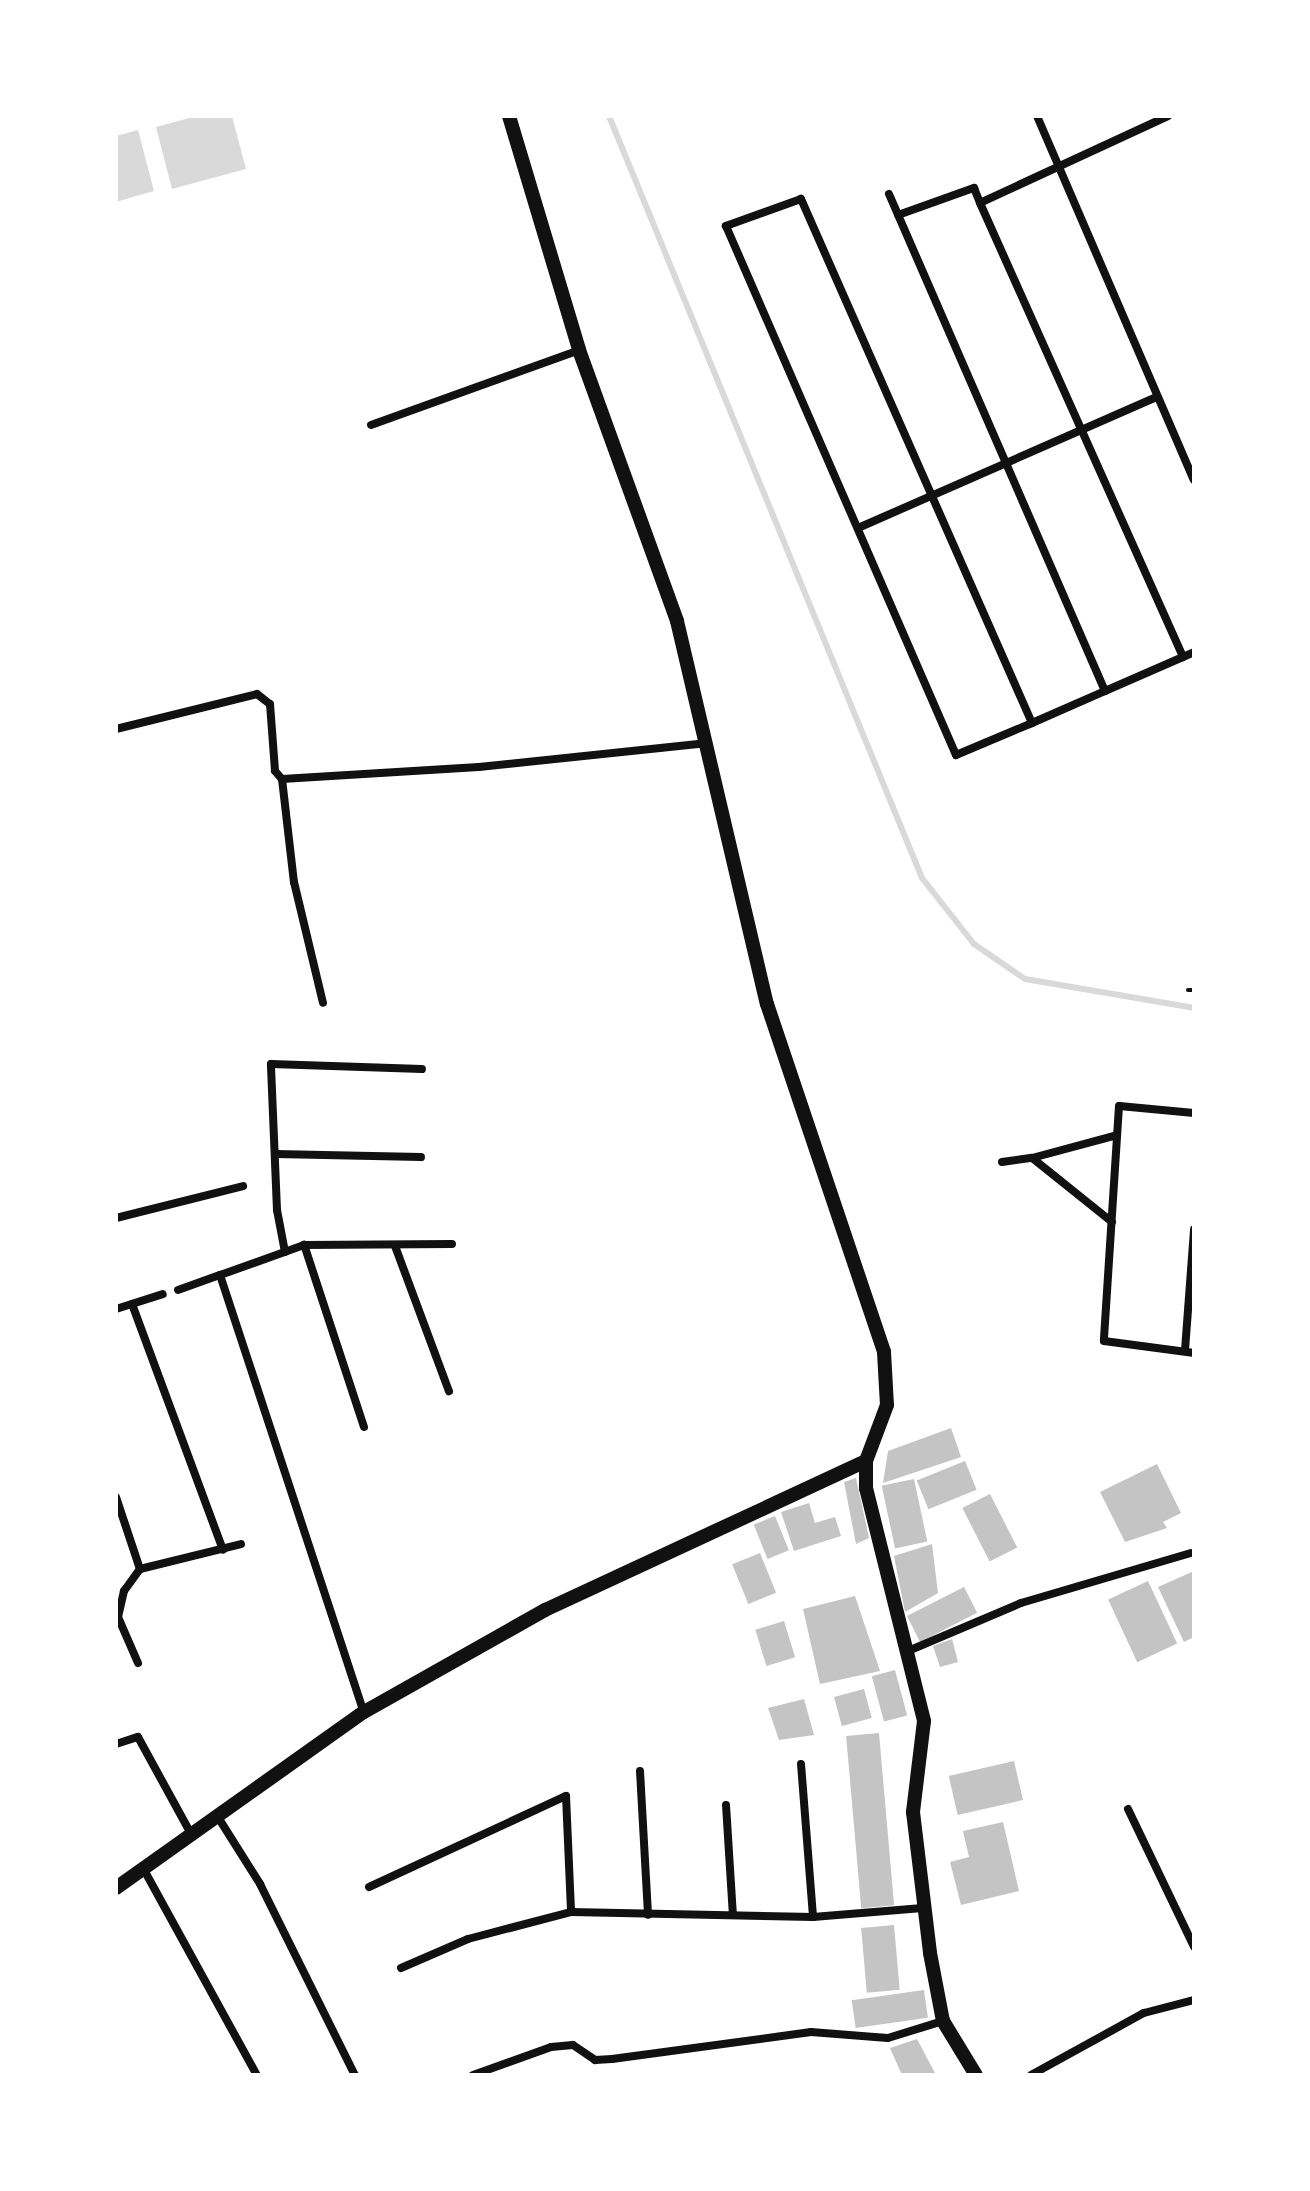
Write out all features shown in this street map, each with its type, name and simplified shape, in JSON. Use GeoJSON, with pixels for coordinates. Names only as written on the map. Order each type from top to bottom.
{"type":"FeatureCollection","features":[{"type":"Feature","properties":{"kind":"street"},"geometry":{"type":"LineString","coordinates":[[509,116],[579,350],[654,545],[709,743],[767,1004],[884,1352],[887,1405],[866,1461],[869,1508],[924,1721],[913,1812],[923,1908],[943,2021],[976,2075]]}},
{"type":"Feature","properties":{"kind":"street"},"geometry":{"type":"LineString","coordinates":[[1037,116],[1055,168],[1194,480]]}},
{"type":"Feature","properties":{"kind":"street"},"geometry":{"type":"LineString","coordinates":[[980,203],[1168,116]]}},
{"type":"Feature","properties":{"kind":"street"},"geometry":{"type":"LineString","coordinates":[[898,215],[974,188],[1183,657]]}},
{"type":"Feature","properties":{"kind":"street"},"geometry":{"type":"LineString","coordinates":[[889,194],[1105,691]]}},
{"type":"Feature","properties":{"kind":"street"},"geometry":{"type":"LineString","coordinates":[[1032,723],[801,199],[726,226],[956,755],[1032,723],[1194,652]]}},
{"type":"Feature","properties":{"kind":"street"},"geometry":{"type":"LineString","coordinates":[[371,425],[579,350]]}},
{"type":"Feature","properties":{"kind":"street"},"geometry":{"type":"LineString","coordinates":[[858,528],[1157,397]]}},
{"type":"Feature","properties":{"kind":"street"},"geometry":{"type":"LineString","coordinates":[[116,729],[257,694],[270,704],[275,771],[282,779],[294,882],[323,1003]]}},
{"type":"Feature","properties":{"kind":"street"},"geometry":{"type":"LineString","coordinates":[[282,779],[479,767],[709,743]]}},
{"type":"Feature","properties":{"kind":"street"},"geometry":{"type":"LineString","coordinates":[[285,1252],[275,1154],[271,1064],[422,1069]]}},
{"type":"Feature","properties":{"kind":"street"},"geometry":{"type":"LineString","coordinates":[[1194,1113],[1119,1106],[1104,1341],[1190,1352],[1194,1229]]}},
{"type":"Feature","properties":{"kind":"street"},"geometry":{"type":"LineString","coordinates":[[1002,1162],[1032,1158],[1117,1135]]}},
{"type":"Feature","properties":{"kind":"street"},"geometry":{"type":"LineString","coordinates":[[275,1154],[421,1157]]}},
{"type":"Feature","properties":{"kind":"street"},"geometry":{"type":"LineString","coordinates":[[1032,1158],[1112,1222]]}},
{"type":"Feature","properties":{"kind":"street"},"geometry":{"type":"LineString","coordinates":[[116,1218],[243,1186]]}},
{"type":"Feature","properties":{"kind":"street"},"geometry":{"type":"LineString","coordinates":[[178,1290],[304,1245],[452,1244]]}},
{"type":"Feature","properties":{"kind":"street"},"geometry":{"type":"LineString","coordinates":[[304,1245],[364,1427]]}},
{"type":"Feature","properties":{"kind":"street"},"geometry":{"type":"LineString","coordinates":[[395,1246],[449,1391]]}},
{"type":"Feature","properties":{"kind":"street"},"geometry":{"type":"LineString","coordinates":[[220,1275],[364,1712]]}},
{"type":"Feature","properties":{"kind":"street"},"geometry":{"type":"LineString","coordinates":[[116,1309],[163,1294]]}},
{"type":"Feature","properties":{"kind":"street"},"geometry":{"type":"LineString","coordinates":[[132,1304],[223,1550]]}},
{"type":"Feature","properties":{"kind":"street"},"geometry":{"type":"LineString","coordinates":[[116,1888],[190,1832],[364,1712],[545,1610],[866,1461]]}},
{"type":"Feature","properties":{"kind":"street"},"geometry":{"type":"LineString","coordinates":[[116,1497],[140,1569]]}},
{"type":"Feature","properties":{"kind":"street"},"geometry":{"type":"LineString","coordinates":[[138,1663],[117,1618],[124,1591],[140,1569],[241,1544]]}},
{"type":"Feature","properties":{"kind":"street"},"geometry":{"type":"LineString","coordinates":[[908,1651],[1021,1603],[1191,1553]]}},
{"type":"Feature","properties":{"kind":"street"},"geometry":{"type":"LineString","coordinates":[[116,1744],[138,1737],[190,1832]]}},
{"type":"Feature","properties":{"kind":"street"},"geometry":{"type":"LineString","coordinates":[[801,1764],[813,1917]]}},
{"type":"Feature","properties":{"kind":"street"},"geometry":{"type":"LineString","coordinates":[[640,1771],[648,1915]]}},
{"type":"Feature","properties":{"kind":"street"},"geometry":{"type":"LineString","coordinates":[[369,1887],[566,1796],[571,1912]]}},
{"type":"Feature","properties":{"kind":"street"},"geometry":{"type":"LineString","coordinates":[[726,1805],[733,1915]]}},
{"type":"Feature","properties":{"kind":"street"},"geometry":{"type":"LineString","coordinates":[[1128,1809],[1194,1947]]}},
{"type":"Feature","properties":{"kind":"street"},"geometry":{"type":"LineString","coordinates":[[216,1814],[260,1884],[355,2075]]}},
{"type":"Feature","properties":{"kind":"street"},"geometry":{"type":"LineString","coordinates":[[143,1868],[257,2075]]}},
{"type":"Feature","properties":{"kind":"street"},"geometry":{"type":"LineString","coordinates":[[401,1968],[468,1939],[571,1912],[813,1917],[923,1908]]}},
{"type":"Feature","properties":{"kind":"street"},"geometry":{"type":"LineString","coordinates":[[1031,2075],[1144,2013],[1194,2000]]}},
{"type":"Feature","properties":{"kind":"street"},"geometry":{"type":"LineString","coordinates":[[473,2075],[551,2047],[573,2045],[595,2060],[612,2059],[811,2032],[888,2038],[943,2021]]}},
{"type":"Feature","properties":{"kind":"shaded area"},"geometry":{"type":"Polygon","coordinates":[[[197,116],[232,116],[246,169],[172,189],[156,127],[197,116]]]}},
{"type":"Feature","properties":{"kind":"shaded area"},"geometry":{"type":"Polygon","coordinates":[[[138,130],[154,191],[116,202],[116,136],[138,130]]]}},
{"type":"Feature","properties":{"kind":"building"},"geometry":{"type":"Polygon","coordinates":[[[951,1428],[961,1457],[883,1483],[888,1451],[951,1428]]]}},
{"type":"Feature","properties":{"kind":"building"},"geometry":{"type":"Polygon","coordinates":[[[965,1461],[977,1490],[928,1509],[917,1480],[965,1461]]]}},
{"type":"Feature","properties":{"kind":"building"},"geometry":{"type":"Polygon","coordinates":[[[1157,1464],[1181,1513],[1163,1522],[1167,1528],[1125,1542],[1100,1492],[1157,1464]]]}},
{"type":"Feature","properties":{"kind":"building"},"geometry":{"type":"Polygon","coordinates":[[[856,1478],[869,1538],[856,1544],[844,1482],[856,1478]]]}},
{"type":"Feature","properties":{"kind":"building"},"geometry":{"type":"Polygon","coordinates":[[[914,1479],[927,1542],[895,1548],[882,1486],[914,1479]]]}},
{"type":"Feature","properties":{"kind":"building"},"geometry":{"type":"Polygon","coordinates":[[[990,1494],[1017,1547],[990,1562],[962,1508],[990,1494]]]}},
{"type":"Feature","properties":{"kind":"building"},"geometry":{"type":"Polygon","coordinates":[[[809,1503],[815,1523],[835,1517],[841,1536],[794,1551],[781,1512],[809,1503]]]}},
{"type":"Feature","properties":{"kind":"building"},"geometry":{"type":"Polygon","coordinates":[[[775,1516],[789,1550],[768,1559],[754,1525],[775,1516]]]}},
{"type":"Feature","properties":{"kind":"building"},"geometry":{"type":"Polygon","coordinates":[[[932,1544],[938,1593],[905,1612],[894,1556],[932,1544]]]}},
{"type":"Feature","properties":{"kind":"building"},"geometry":{"type":"Polygon","coordinates":[[[760,1553],[776,1593],[748,1604],[732,1564],[760,1553]]]}},
{"type":"Feature","properties":{"kind":"building"},"geometry":{"type":"Polygon","coordinates":[[[1194,1571],[1194,1637],[1184,1642],[1158,1587],[1194,1571]]]}},
{"type":"Feature","properties":{"kind":"building"},"geometry":{"type":"Polygon","coordinates":[[[1148,1581],[1177,1644],[1137,1662],[1108,1600],[1148,1581]]]}},
{"type":"Feature","properties":{"kind":"building"},"geometry":{"type":"Polygon","coordinates":[[[964,1587],[977,1613],[920,1642],[907,1616],[964,1587]]]}},
{"type":"Feature","properties":{"kind":"building"},"geometry":{"type":"Polygon","coordinates":[[[855,1596],[880,1671],[820,1684],[803,1609],[855,1596]]]}},
{"type":"Feature","properties":{"kind":"building"},"geometry":{"type":"Polygon","coordinates":[[[784,1621],[795,1657],[766,1666],[755,1630],[784,1621]]]}},
{"type":"Feature","properties":{"kind":"building"},"geometry":{"type":"Polygon","coordinates":[[[952,1639],[958,1662],[940,1667],[933,1646],[952,1639]]]}},
{"type":"Feature","properties":{"kind":"building"},"geometry":{"type":"Polygon","coordinates":[[[895,1670],[907,1715],[884,1722],[872,1676],[895,1670]]]}},
{"type":"Feature","properties":{"kind":"building"},"geometry":{"type":"Polygon","coordinates":[[[864,1689],[872,1718],[842,1726],[834,1697],[864,1689]]]}},
{"type":"Feature","properties":{"kind":"building"},"geometry":{"type":"Polygon","coordinates":[[[804,1699],[814,1735],[779,1740],[768,1708],[804,1699]]]}},
{"type":"Feature","properties":{"kind":"building"},"geometry":{"type":"Polygon","coordinates":[[[879,1733],[894,1905],[861,1908],[846,1736],[879,1733]]]}},
{"type":"Feature","properties":{"kind":"building"},"geometry":{"type":"Polygon","coordinates":[[[1014,1761],[1023,1800],[958,1815],[949,1776],[1014,1761]]]}},
{"type":"Feature","properties":{"kind":"building"},"geometry":{"type":"Polygon","coordinates":[[[1003,1822],[1019,1891],[961,1905],[950,1862],[969,1857],[963,1831],[1003,1822]]]}},
{"type":"Feature","properties":{"kind":"building"},"geometry":{"type":"Polygon","coordinates":[[[894,1925],[900,1990],[867,1993],[861,1928],[894,1925]]]}},
{"type":"Feature","properties":{"kind":"building"},"geometry":{"type":"Polygon","coordinates":[[[924,1990],[928,2018],[856,2028],[852,2000],[924,1990]]]}},
{"type":"Feature","properties":{"kind":"building"},"geometry":{"type":"Polygon","coordinates":[[[917,2039],[936,2075],[902,2075],[890,2048],[917,2039]]]}},
{"type":"Feature","properties":{"kind":"waterway"},"geometry":{"type":"LineString","coordinates":[[609,116],[922,878],[974,944],[1025,979],[1194,1008]]}}]}
